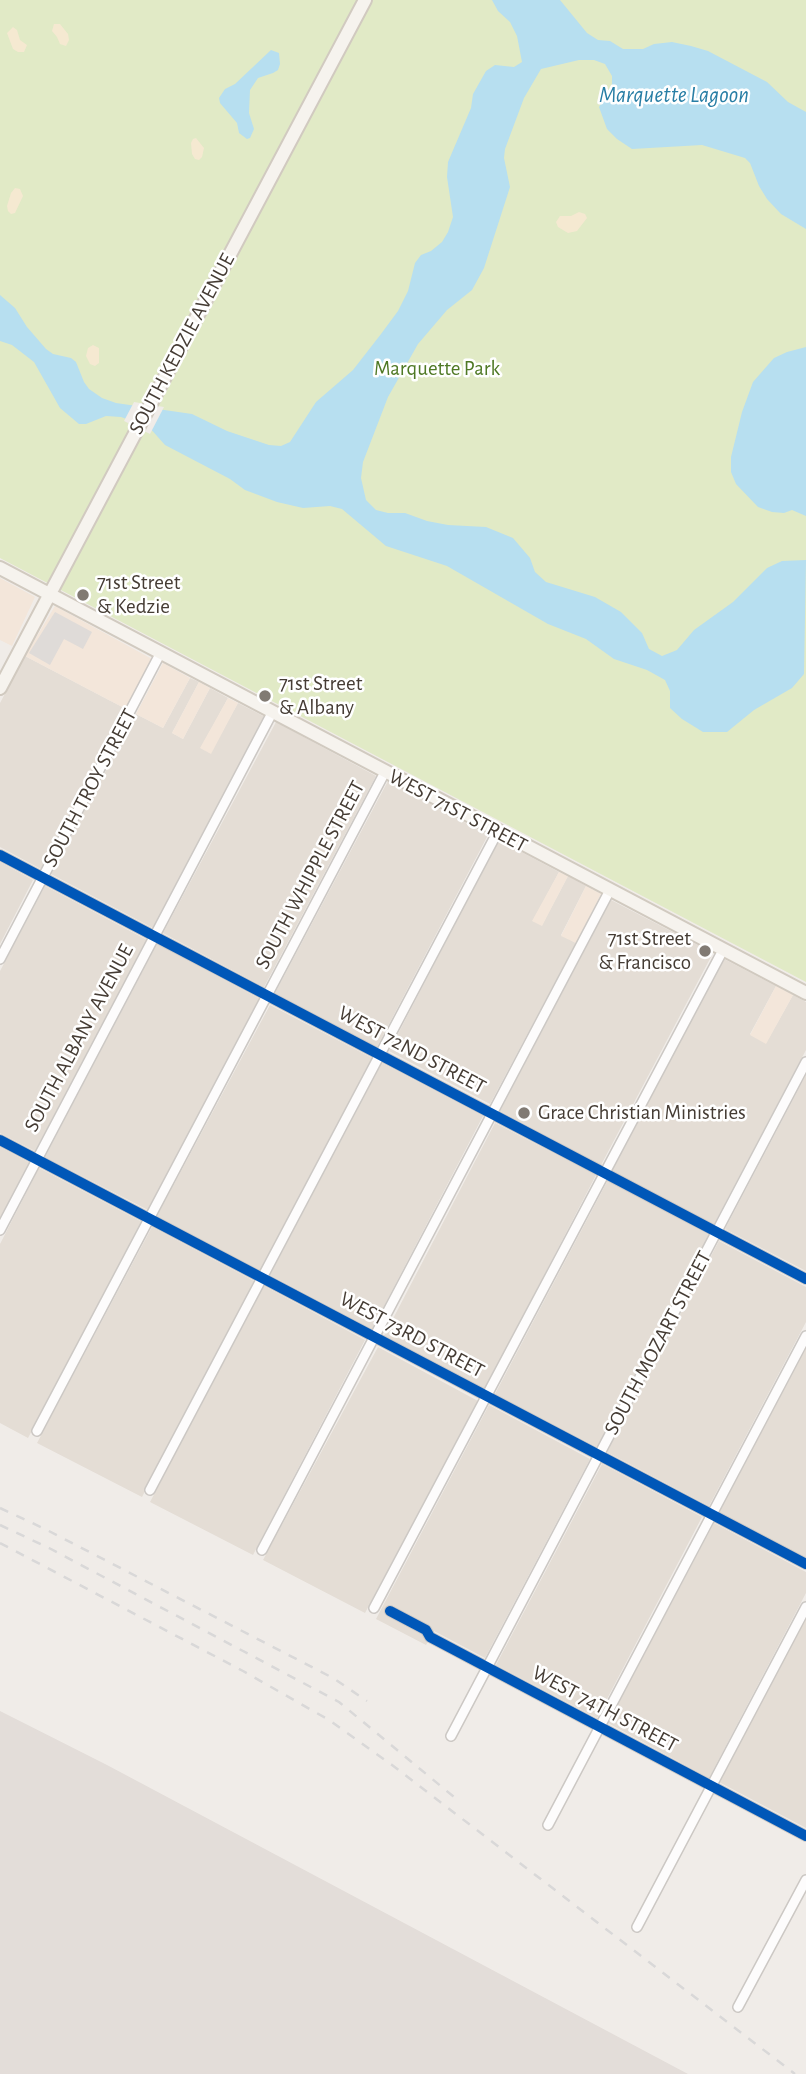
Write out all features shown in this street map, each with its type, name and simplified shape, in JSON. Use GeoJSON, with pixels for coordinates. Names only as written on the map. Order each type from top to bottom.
{"type":"FeatureCollection","features":[{"type":"Feature","properties":{"kind":"main road","name":"SOUTH KEDZIE AVENUE"},"geometry":{"type":"LineString","coordinates":[[0,688],[365,0]]}},
{"type":"Feature","properties":{"kind":"main road","name":"WEST 71ST STREET"},"geometry":{"type":"LineString","coordinates":[[0,568],[806,993]]}},
{"type":"Feature","properties":{"kind":"street","name":"SOUTH TROY STREET"},"geometry":{"type":"LineString","coordinates":[[0,959],[160,654]]}},
{"type":"Feature","properties":{"kind":"street","name":"SOUTH ALBANY AVENUE"},"geometry":{"type":"LineString","coordinates":[[0,1230],[272,713]]}},
{"type":"Feature","properties":{"kind":"street","name":"SOUTH WHIPPLE STREET"},"geometry":{"type":"LineString","coordinates":[[37,1431],[385,772]]}},
{"type":"Feature","properties":{"kind":"street"},"geometry":{"type":"LineString","coordinates":[[150,1490],[498,831]]}},
{"type":"Feature","properties":{"kind":"street","name":"WEST 72ND STREET"},"geometry":{"type":"LineString","coordinates":[[0,855],[806,1279]]}},
{"type":"Feature","properties":{"kind":"street"},"geometry":{"type":"LineString","coordinates":[[262,1550],[610,890]]}},
{"type":"Feature","properties":{"kind":"street"},"geometry":{"type":"LineString","coordinates":[[374,1608],[723,950]]}},
{"type":"Feature","properties":{"kind":"street","name":"SOUTH MOZART STREET"},"geometry":{"type":"LineString","coordinates":[[451,1736],[806,1062]]}},
{"type":"Feature","properties":{"kind":"street","name":"WEST 73RD STREET"},"geometry":{"type":"LineString","coordinates":[[0,1140],[806,1564]]}},
{"type":"Feature","properties":{"kind":"street"},"geometry":{"type":"LineString","coordinates":[[548,1825],[806,1336]]}},
{"type":"Feature","properties":{"kind":"street"},"geometry":{"type":"LineString","coordinates":[[637,1927],[806,1607]]}},
{"type":"Feature","properties":{"kind":"street","name":"WEST 74TH STREET"},"geometry":{"type":"LineString","coordinates":[[390,1611],[426,1630],[430,1637],[487,1668],[806,1836]]}},
{"type":"Feature","properties":{"kind":"street"},"geometry":{"type":"LineString","coordinates":[[738,2007],[806,1880]]}},
{"type":"Feature","properties":{"kind":"shaded area"},"geometry":{"type":"Polygon","coordinates":[[[0,578],[35,597],[12,646],[0,640],[0,578]]]}},
{"type":"Feature","properties":{"kind":"shaded area"},"geometry":{"type":"Polygon","coordinates":[[[55,606],[152,659],[126,709],[25,656],[55,606]]]}},
{"type":"Feature","properties":{"kind":"shaded area"},"geometry":{"type":"Polygon","coordinates":[[[55,612],[92,632],[83,649],[64,639],[50,665],[29,653],[55,612]]]}},
{"type":"Feature","properties":{"kind":"shaded area"},"geometry":{"type":"Polygon","coordinates":[[[25,656],[126,709],[41,869],[0,847],[0,703],[25,656]]]}},
{"type":"Feature","properties":{"kind":"shaded area"},"geometry":{"type":"Polygon","coordinates":[[[163,663],[190,678],[163,728],[136,714],[163,663]]]}},
{"type":"Feature","properties":{"kind":"shaded area"},"geometry":{"type":"Polygon","coordinates":[[[190,678],[199,682],[172,733],[183,739],[210,688],[228,698],[201,748],[210,753],[238,703],[265,717],[153,928],[51,874],[136,714],[163,728],[190,678]]]}},
{"type":"Feature","properties":{"kind":"shaded area"},"geometry":{"type":"Polygon","coordinates":[[[199,682],[210,688],[183,739],[172,733],[199,682]]]}},
{"type":"Feature","properties":{"kind":"shaded area"},"geometry":{"type":"Polygon","coordinates":[[[228,698],[238,703],[211,754],[200,748],[228,698]]]}},
{"type":"Feature","properties":{"kind":"shaded area"},"geometry":{"type":"Polygon","coordinates":[[[276,722],[376,776],[264,987],[163,933],[276,722]]]}},
{"type":"Feature","properties":{"kind":"shaded area"},"geometry":{"type":"Polygon","coordinates":[[[388,781],[488,835],[377,1047],[275,993],[388,781]]]}},
{"type":"Feature","properties":{"kind":"shaded area"},"geometry":{"type":"Polygon","coordinates":[[[499,840],[559,872],[533,921],[542,925],[568,876],[586,886],[561,935],[576,943],[490,1104],[389,1051],[499,840]]]}},
{"type":"Feature","properties":{"kind":"shaded area"},"geometry":{"type":"Polygon","coordinates":[[[0,862],[33,880],[0,944],[0,862]]]}},
{"type":"Feature","properties":{"kind":"shaded area"},"geometry":{"type":"Polygon","coordinates":[[[559,872],[568,876],[542,926],[532,921],[559,872]]]}},
{"type":"Feature","properties":{"kind":"shaded area"},"geometry":{"type":"Polygon","coordinates":[[[45,886],[147,940],[35,1151],[0,1133],[0,971],[45,886]]]}},
{"type":"Feature","properties":{"kind":"shaded area"},"geometry":{"type":"Polygon","coordinates":[[[586,886],[601,894],[576,943],[561,936],[586,886]]]}},
{"type":"Feature","properties":{"kind":"shaded area"},"geometry":{"type":"Polygon","coordinates":[[[611,900],[713,953],[601,1165],[500,1111],[611,900]]]}},
{"type":"Feature","properties":{"kind":"shaded area"},"geometry":{"type":"Polygon","coordinates":[[[157,944],[260,999],[148,1210],[45,1157],[157,944]]]}},
{"type":"Feature","properties":{"kind":"shaded area"},"geometry":{"type":"Polygon","coordinates":[[[724,959],[776,986],[750,1034],[766,1043],[793,995],[806,1002],[806,1050],[714,1224],[612,1171],[724,959]]]}},
{"type":"Feature","properties":{"kind":"shaded area"},"geometry":{"type":"Polygon","coordinates":[[[776,986],[793,995],[766,1044],[750,1035],[776,986]]]}},
{"type":"Feature","properties":{"kind":"shaded area"},"geometry":{"type":"Polygon","coordinates":[[[270,1005],[372,1058],[260,1270],[157,1216],[270,1005]]]}},
{"type":"Feature","properties":{"kind":"shaded area"},"geometry":{"type":"Polygon","coordinates":[[[382,1063],[483,1116],[372,1329],[270,1275],[382,1063]]]}},
{"type":"Feature","properties":{"kind":"shaded area"},"geometry":{"type":"Polygon","coordinates":[[[806,1075],[806,1271],[725,1229],[806,1075]]]}},
{"type":"Feature","properties":{"kind":"shaded area"},"geometry":{"type":"Polygon","coordinates":[[[495,1123],[596,1175],[485,1389],[384,1336],[495,1123]]]}},
{"type":"Feature","properties":{"kind":"shaded area"},"geometry":{"type":"Polygon","coordinates":[[[0,1147],[30,1163],[0,1220],[0,1147]]]}},
{"type":"Feature","properties":{"kind":"shaded area"},"geometry":{"type":"Polygon","coordinates":[[[39,1168],[142,1222],[28,1438],[0,1423],[0,1244],[39,1168]]]}},
{"type":"Feature","properties":{"kind":"shaded area"},"geometry":{"type":"Polygon","coordinates":[[[608,1180],[709,1235],[597,1447],[495,1394],[608,1180]]]}},
{"type":"Feature","properties":{"kind":"shaded area"},"geometry":{"type":"Polygon","coordinates":[[[152,1227],[254,1281],[142,1497],[37,1443],[152,1227]]]}},
{"type":"Feature","properties":{"kind":"shaded area"},"geometry":{"type":"Polygon","coordinates":[[[719,1241],[806,1287],[806,1322],[709,1506],[607,1452],[719,1241]]]}},
{"type":"Feature","properties":{"kind":"shaded area"},"geometry":{"type":"Polygon","coordinates":[[[264,1286],[365,1340],[253,1555],[150,1502],[264,1286]]]}},
{"type":"Feature","properties":{"kind":"shaded area"},"geometry":{"type":"Polygon","coordinates":[[[378,1347],[478,1401],[365,1613],[263,1560],[378,1347]]]}},
{"type":"Feature","properties":{"kind":"shaded area"},"geometry":{"type":"Polygon","coordinates":[[[806,1348],[806,1558],[719,1512],[806,1348]]]}},
{"type":"Feature","properties":{"kind":"shaded area"},"geometry":{"type":"Polygon","coordinates":[[[489,1405],[590,1459],[485,1658],[434,1631],[426,1645],[376,1619],[489,1405]]]}},
{"type":"Feature","properties":{"kind":"shaded area"},"geometry":{"type":"Polygon","coordinates":[[[602,1464],[702,1517],[597,1718],[496,1665],[602,1464]]]}},
{"type":"Feature","properties":{"kind":"shaded area"},"geometry":{"type":"Polygon","coordinates":[[[714,1523],[806,1572],[806,1593],[709,1778],[608,1723],[714,1523]]]}},
{"type":"Feature","properties":{"kind":"shaded area"},"geometry":{"type":"Polygon","coordinates":[[[806,1619],[806,1828],[719,1782],[806,1619]]]}},
{"type":"Feature","properties":{"kind":"shaded area"},"geometry":{"type":"Polygon","coordinates":[[[0,1711],[107,1765],[688,2074],[0,2074],[0,1711]]]}},
{"type":"Feature","properties":{"kind":"green space","name":"Marquette Park"},"geometry":{"type":"Polygon","coordinates":[[[0,0],[806,0],[806,982],[0,558],[0,0]]]}},
{"type":"Feature","properties":{"kind":"sand"},"geometry":{"type":"Polygon","coordinates":[[[54,24],[60,24],[68,34],[66,46],[60,44],[52,31],[54,24]]]}},
{"type":"Feature","properties":{"kind":"sand"},"geometry":{"type":"Polygon","coordinates":[[[13,27],[20,40],[27,45],[24,52],[13,49],[7,33],[13,27]]]}},
{"type":"Feature","properties":{"kind":"sand"},"geometry":{"type":"Polygon","coordinates":[[[196,138],[204,148],[199,160],[192,154],[191,143],[196,138]]]}},
{"type":"Feature","properties":{"kind":"sand"},"geometry":{"type":"Polygon","coordinates":[[[15,188],[20,189],[23,196],[15,213],[11,214],[7,206],[15,188]]]}},
{"type":"Feature","properties":{"kind":"sand"},"geometry":{"type":"Polygon","coordinates":[[[579,212],[587,218],[577,231],[568,233],[558,227],[556,222],[560,216],[571,216],[579,212]]]}},
{"type":"Feature","properties":{"kind":"sand"},"geometry":{"type":"Polygon","coordinates":[[[93,345],[99,348],[99,363],[95,366],[90,364],[86,356],[88,348],[93,345]]]}},
{"type":"Feature","properties":{"kind":"water","name":"Marquette Lagoon"},"geometry":{"type":"Polygon","coordinates":[[[492,0],[560,0],[587,33],[598,40],[610,41],[623,49],[643,49],[654,44],[672,42],[691,46],[708,51],[767,82],[788,102],[806,112],[806,229],[781,214],[767,199],[745,158],[702,145],[632,149],[617,139],[607,129],[599,107],[612,84],[612,76],[605,64],[594,60],[579,60],[541,69],[524,98],[505,149],[504,158],[510,187],[484,268],[472,290],[447,310],[418,344],[388,397],[363,462],[361,478],[366,500],[376,510],[405,513],[448,525],[486,527],[513,538],[530,558],[535,572],[546,582],[595,597],[621,612],[642,633],[649,649],[662,656],[677,650],[694,630],[733,602],[767,568],[782,561],[806,560],[804,674],[792,688],[754,710],[727,732],[703,732],[682,719],[670,708],[670,691],[665,680],[647,670],[614,659],[586,639],[548,624],[447,566],[386,546],[342,509],[330,506],[303,508],[245,490],[230,479],[165,445],[149,427],[121,417],[106,416],[79,424],[60,408],[34,362],[12,345],[0,341],[0,295],[15,308],[46,349],[76,362],[89,389],[102,398],[116,403],[192,414],[227,431],[269,445],[281,446],[290,442],[316,402],[353,370],[381,334],[398,311],[408,291],[415,263],[421,255],[442,242],[448,232],[453,217],[447,177],[448,162],[471,108],[473,94],[486,71],[495,65],[514,67],[522,62],[517,36],[510,22],[498,11],[492,0]]]}},
{"type":"Feature","properties":{"kind":"water"},"geometry":{"type":"Polygon","coordinates":[[[271,50],[279,53],[280,64],[278,70],[258,78],[250,90],[249,113],[254,129],[247,139],[239,133],[237,123],[220,103],[219,98],[225,89],[235,84],[271,50]]]}},
{"type":"Feature","properties":{"kind":"water"},"geometry":{"type":"Polygon","coordinates":[[[806,347],[806,516],[792,510],[784,513],[772,512],[758,507],[736,484],[731,472],[731,457],[742,412],[753,382],[774,358],[806,347]]]}},
{"type":"Feature","properties":{"kind":"pier"},"geometry":{"type":"Polygon","coordinates":[[[134,402],[164,407],[150,434],[124,421],[134,402]]]}},
{"type":"Feature","properties":{"kind":"railway"},"geometry":{"type":"LineString","coordinates":[[0,1508],[333,1678],[367,1701]]}},
{"type":"Feature","properties":{"kind":"railway"},"geometry":{"type":"LineString","coordinates":[[0,1525],[49,1548],[339,1702],[454,1797]]}},
{"type":"Feature","properties":{"kind":"railway"},"geometry":{"type":"LineString","coordinates":[[0,1543],[243,1671],[329,1720],[392,1765],[795,2074]]}},
{"type":"Feature","properties":{"kind":"cycle path"},"geometry":{"type":"LineString","coordinates":[[0,855],[806,1279]]}},
{"type":"Feature","properties":{"kind":"cycle path"},"geometry":{"type":"LineString","coordinates":[[0,1140],[806,1564]]}},
{"type":"Feature","properties":{"kind":"cycle path"},"geometry":{"type":"LineString","coordinates":[[390,1611],[426,1630],[430,1637],[806,1836]]}},
{"type":"Feature","properties":{"kind":"place","name":"71st Street & Kedzie"},"geometry":{"type":"Point","coordinates":[83,595]}},
{"type":"Feature","properties":{"kind":"place","name":"71st Street & Albany"},"geometry":{"type":"Point","coordinates":[265,696]}},
{"type":"Feature","properties":{"kind":"place","name":"71st Street & Francisco"},"geometry":{"type":"Point","coordinates":[705,951]}},
{"type":"Feature","properties":{"kind":"place","name":"Grace Christian Ministries"},"geometry":{"type":"Point","coordinates":[524,1113]}}]}
